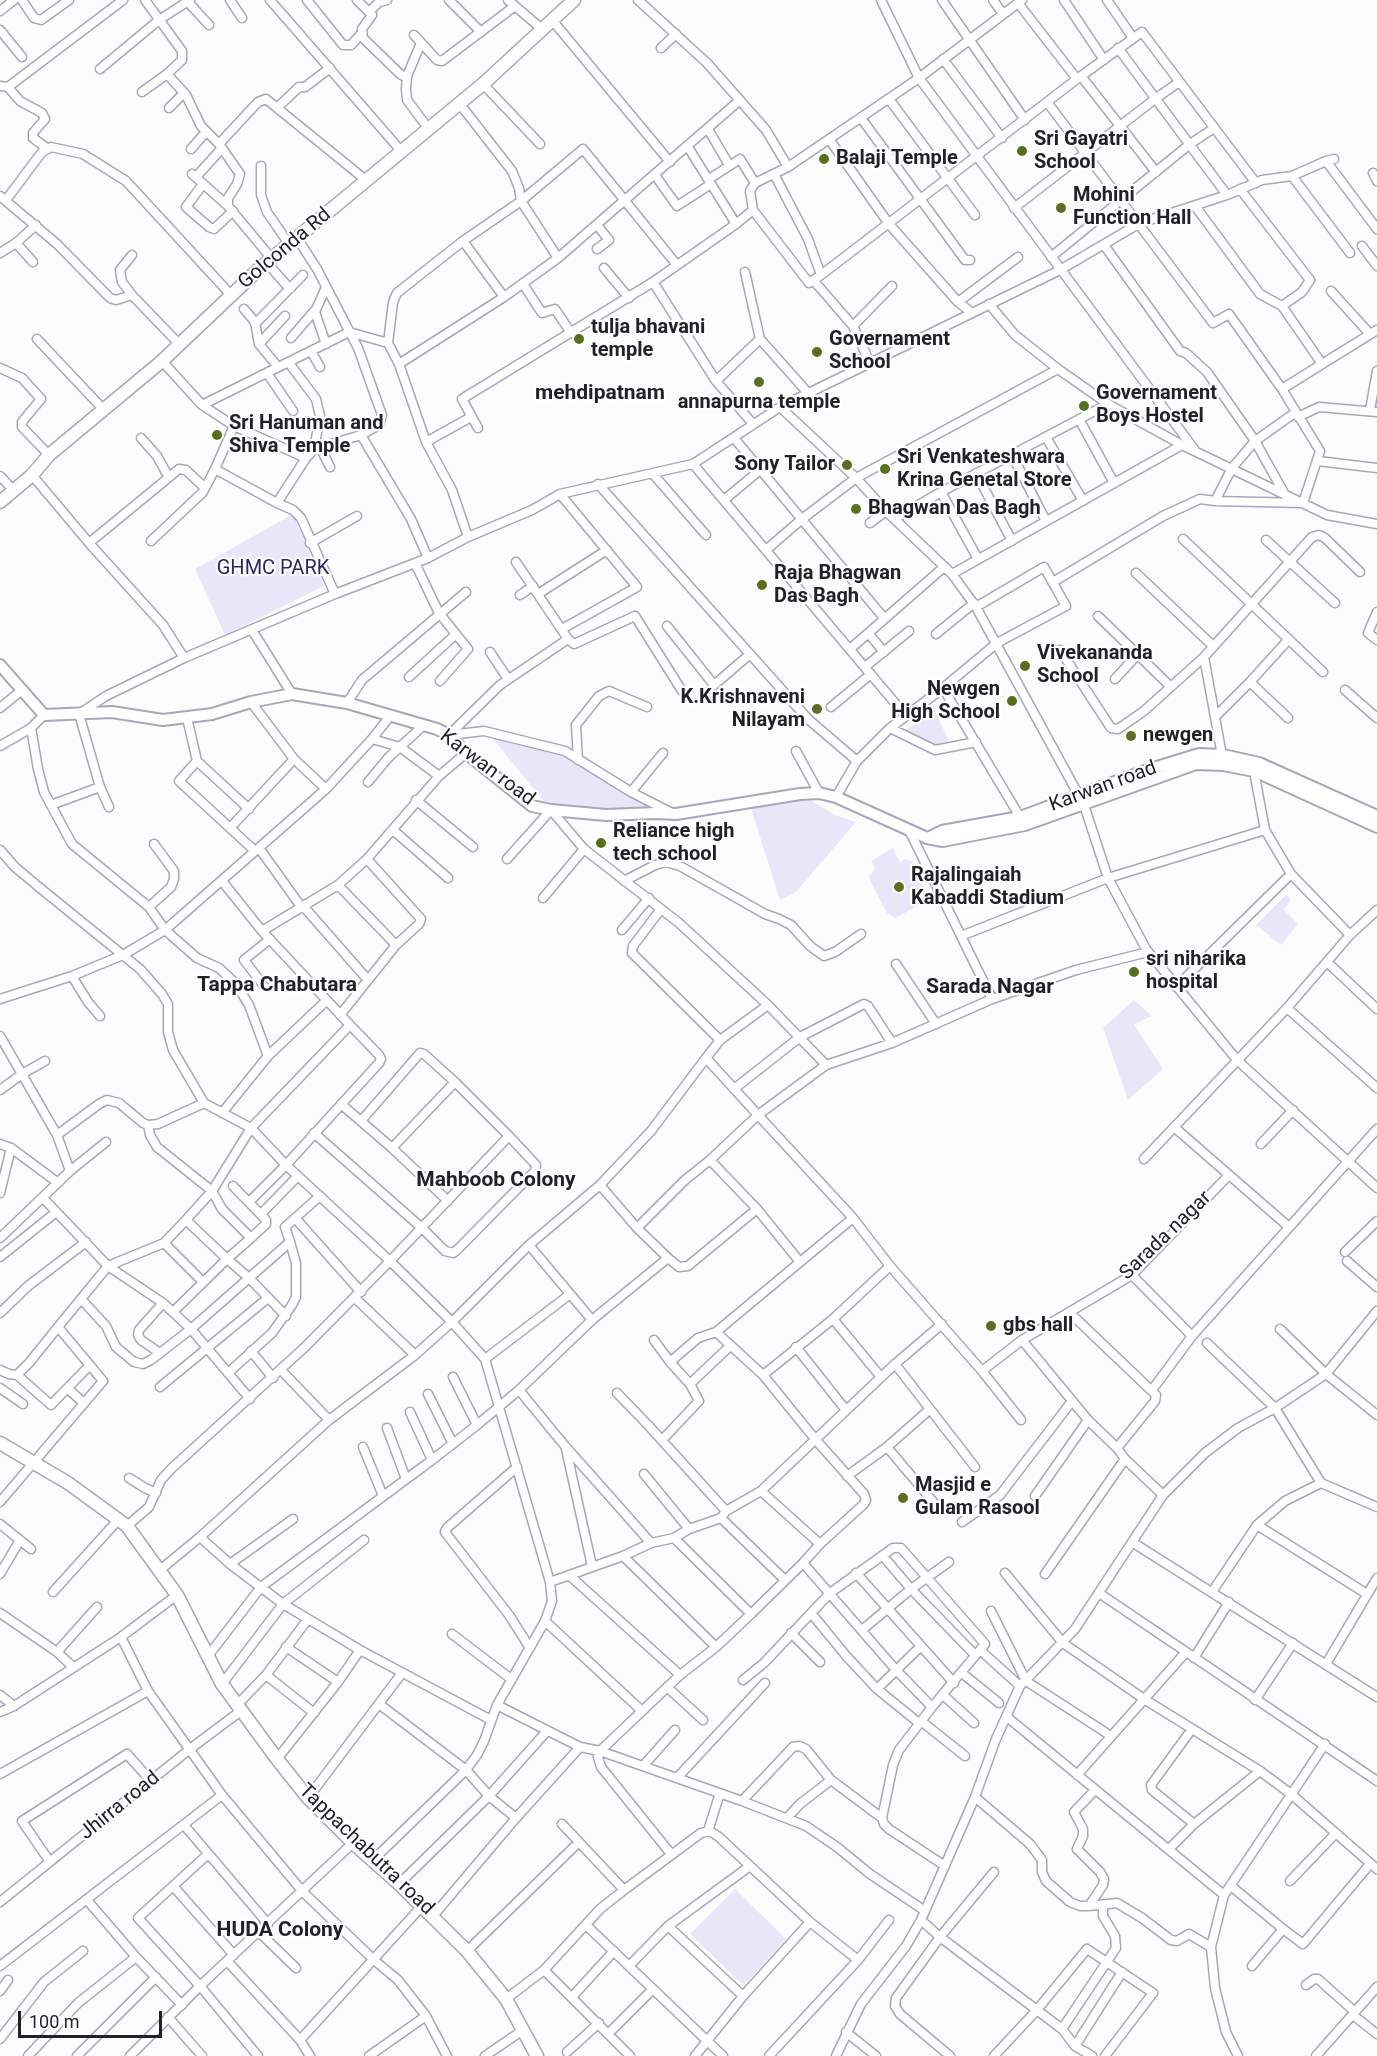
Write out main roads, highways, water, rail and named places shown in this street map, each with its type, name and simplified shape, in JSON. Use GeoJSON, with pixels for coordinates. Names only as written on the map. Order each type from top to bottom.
{"type":"FeatureCollection","features":[{"type":"Feature","properties":{"kind":"main road","name":"Golconda Rd"},"geometry":{"type":"LineString","coordinates":[[0,502],[32,475],[49,455],[162,361],[269,261],[483,84],[574,0]]}},
{"type":"Feature","properties":{"kind":"main road","name":"Tappachabutra road"},"geometry":{"type":"LineString","coordinates":[[0,1443],[68,1483],[122,1523],[177,1595],[222,1684],[277,1759],[308,1798],[353,1844],[399,1884],[467,1951],[506,1999],[537,2056]]}},
{"type":"Feature","properties":{"kind":"place","name":"Sri Gayatri School"},"geometry":{"type":"Point","coordinates":[1022,151]}},
{"type":"Feature","properties":{"kind":"place","name":"Balaji Temple"},"geometry":{"type":"Point","coordinates":[824,159]}},
{"type":"Feature","properties":{"kind":"place","name":"Mohini Function Hall"},"geometry":{"type":"Point","coordinates":[1061,208]}},
{"type":"Feature","properties":{"kind":"place","name":"tulja bhavani temple"},"geometry":{"type":"Point","coordinates":[579,339]}},
{"type":"Feature","properties":{"kind":"place","name":"Governament School"},"geometry":{"type":"Point","coordinates":[817,352]}},
{"type":"Feature","properties":{"kind":"place","name":"annapurna temple"},"geometry":{"type":"Point","coordinates":[759,382]}},
{"type":"Feature","properties":{"kind":"place","name":"Governament Boys Hostel"},"geometry":{"type":"Point","coordinates":[1084,406]}},
{"type":"Feature","properties":{"kind":"place","name":"Sri Hanuman and Shiva Temple"},"geometry":{"type":"Point","coordinates":[217,435]}},
{"type":"Feature","properties":{"kind":"place","name":"Sony Tailor"},"geometry":{"type":"Point","coordinates":[847,465]}},
{"type":"Feature","properties":{"kind":"place","name":"Sri Venkateshwara Krina Genetal Store"},"geometry":{"type":"Point","coordinates":[885,469]}},
{"type":"Feature","properties":{"kind":"place","name":"Bhagwan Das Bagh"},"geometry":{"type":"Point","coordinates":[856,509]}},
{"type":"Feature","properties":{"kind":"place","name":"Raja Bhagwan Das Bagh"},"geometry":{"type":"Point","coordinates":[762,585]}},
{"type":"Feature","properties":{"kind":"place","name":"Vivekananda School"},"geometry":{"type":"Point","coordinates":[1025,666]}},
{"type":"Feature","properties":{"kind":"place","name":"Newgen High School"},"geometry":{"type":"Point","coordinates":[1012,701]}},
{"type":"Feature","properties":{"kind":"place","name":"K.Krishnaveni Nilayam"},"geometry":{"type":"Point","coordinates":[817,709]}},
{"type":"Feature","properties":{"kind":"place","name":"newgen"},"geometry":{"type":"Point","coordinates":[1131,736]}},
{"type":"Feature","properties":{"kind":"place","name":"Reliance high tech school"},"geometry":{"type":"Point","coordinates":[601,843]}},
{"type":"Feature","properties":{"kind":"place","name":"Rajalingaiah Kabaddi Stadium"},"geometry":{"type":"Point","coordinates":[899,887]}},
{"type":"Feature","properties":{"kind":"place","name":"sri niharika hospital"},"geometry":{"type":"Point","coordinates":[1134,972]}},
{"type":"Feature","properties":{"kind":"place","name":"gbs hall"},"geometry":{"type":"Point","coordinates":[991,1326]}},
{"type":"Feature","properties":{"kind":"place","name":"Masjid e Gulam Rasool"},"geometry":{"type":"Point","coordinates":[903,1498]}},
{"type":"Feature","properties":{"kind":"district","name":"mehdipatnam"},"geometry":{"type":"Point","coordinates":[600,394]}},
{"type":"Feature","properties":{"kind":"district","name":"Tappa Chabutara"},"geometry":{"type":"Point","coordinates":[277,986]}},
{"type":"Feature","properties":{"kind":"district","name":"Sarada Nagar"},"geometry":{"type":"Point","coordinates":[990,988]}},
{"type":"Feature","properties":{"kind":"district","name":"Mahboob Colony"},"geometry":{"type":"Point","coordinates":[496,1181]}},
{"type":"Feature","properties":{"kind":"district","name":"HUDA Colony"},"geometry":{"type":"Point","coordinates":[280,1931]}},
{"type":"Feature","properties":{"kind":"park label","name":"GHMC PARK"},"geometry":{"type":"Point","coordinates":[273,569]}}]}
